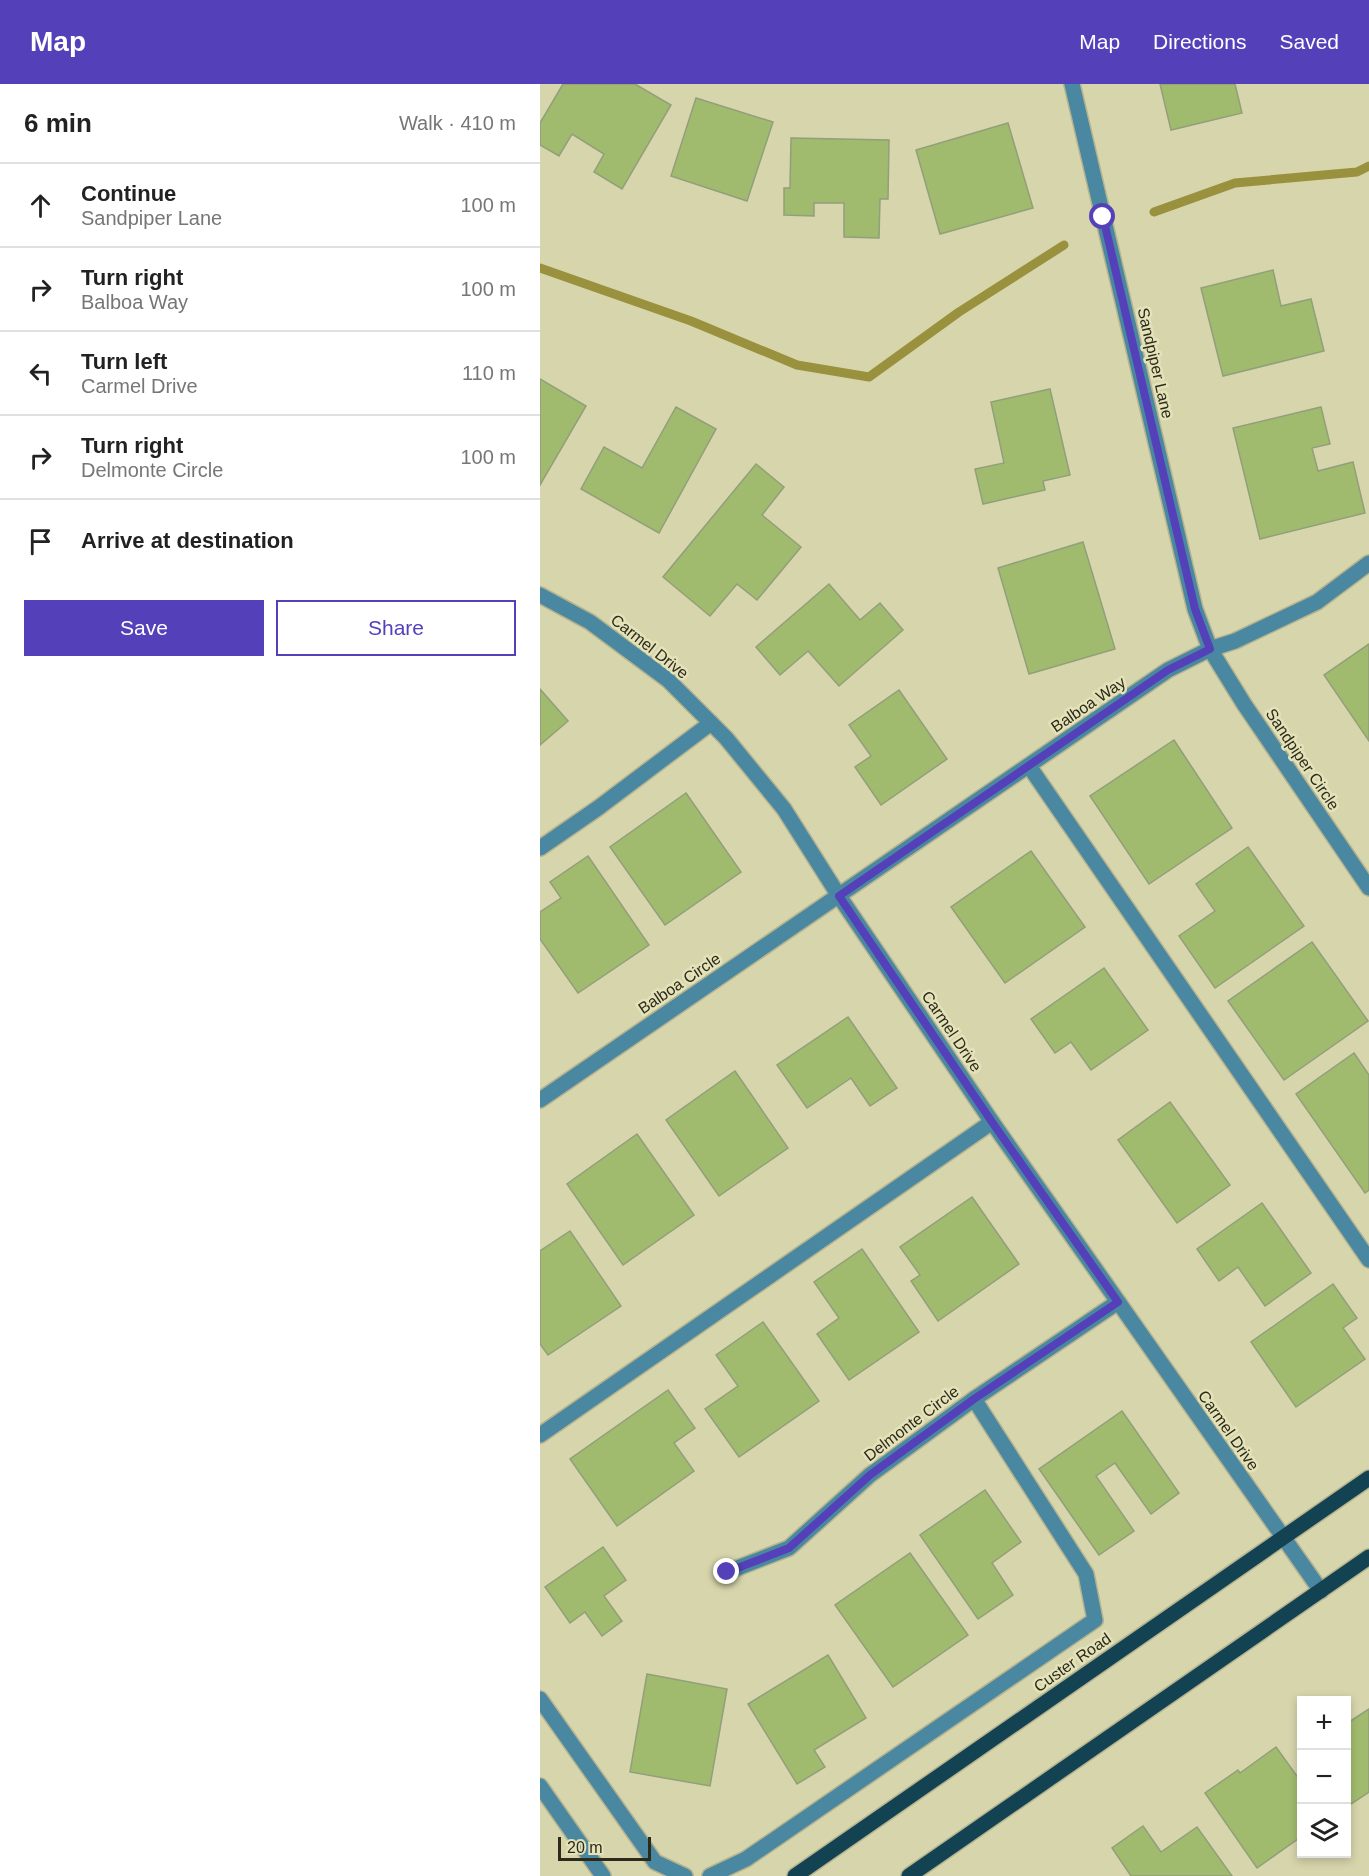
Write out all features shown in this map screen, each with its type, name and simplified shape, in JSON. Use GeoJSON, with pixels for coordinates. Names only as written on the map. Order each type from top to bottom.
{"type":"FeatureCollection","features":[{"type":"Feature","properties":{"kind":"main road","name":"Custer Road"},"geometry":{"type":"LineString","coordinates":[[795,1876],[1369,1478]]}},
{"type":"Feature","properties":{"kind":"main road"},"geometry":{"type":"LineString","coordinates":[[909,1876],[1369,1557]]}},
{"type":"Feature","properties":{"kind":"street","name":"Sandpiper Lane"},"geometry":{"type":"LineString","coordinates":[[1072,84],[1195,609],[1210,649]]}},
{"type":"Feature","properties":{"kind":"street","name":"Balboa Way"},"geometry":{"type":"LineString","coordinates":[[839,896],[1168,670],[1317,602],[1369,563]]}},
{"type":"Feature","properties":{"kind":"street","name":"Carmel Drive"},"geometry":{"type":"LineString","coordinates":[[540,595],[599,628],[668,680],[726,738],[784,808],[839,896],[992,1122],[1320,1591]]}},
{"type":"Feature","properties":{"kind":"street","name":"Sandpiper Circle"},"geometry":{"type":"LineString","coordinates":[[1210,649],[1244,704],[1369,888]]}},
{"type":"Feature","properties":{"kind":"street"},"geometry":{"type":"LineString","coordinates":[[540,848],[598,808],[711,723]]}},
{"type":"Feature","properties":{"kind":"street"},"geometry":{"type":"LineString","coordinates":[[1029,766],[1369,1260]]}},
{"type":"Feature","properties":{"kind":"street","name":"Balboa Circle"},"geometry":{"type":"LineString","coordinates":[[540,1101],[839,896]]}},
{"type":"Feature","properties":{"kind":"street"},"geometry":{"type":"LineString","coordinates":[[540,1435],[992,1122]]}},
{"type":"Feature","properties":{"kind":"street","name":"Delmonte Circle"},"geometry":{"type":"LineString","coordinates":[[727,1572],[789,1548],[870,1475],[974,1399],[1118,1302]]}},
{"type":"Feature","properties":{"kind":"street"},"geometry":{"type":"LineString","coordinates":[[710,1876],[746,1859],[1095,1620],[1086,1574],[974,1399]]}},
{"type":"Feature","properties":{"kind":"street"},"geometry":{"type":"LineString","coordinates":[[540,1699],[655,1862],[685,1876]]}},
{"type":"Feature","properties":{"kind":"street"},"geometry":{"type":"LineString","coordinates":[[540,1786],[603,1876]]}},
{"type":"Feature","properties":{"kind":"building"},"geometry":{"type":"Polygon","coordinates":[[[563,84],[635,84],[671,105],[622,189],[594,172],[604,154],[572,134],[559,156],[540,145],[540,123],[563,84]]]}},
{"type":"Feature","properties":{"kind":"building"},"geometry":{"type":"Polygon","coordinates":[[[1160,84],[1235,84],[1242,113],[1171,130],[1160,84]]]}},
{"type":"Feature","properties":{"kind":"building"},"geometry":{"type":"Polygon","coordinates":[[[696,98],[773,122],[747,201],[671,176],[696,98]]]}},
{"type":"Feature","properties":{"kind":"building"},"geometry":{"type":"Polygon","coordinates":[[[1008,123],[1033,208],[940,234],[916,150],[1008,123]]]}},
{"type":"Feature","properties":{"kind":"building"},"geometry":{"type":"Polygon","coordinates":[[[791,138],[889,140],[888,199],[880,199],[879,238],[844,237],[844,203],[814,203],[814,216],[784,215],[784,188],[790,188],[791,138]]]}},
{"type":"Feature","properties":{"kind":"building"},"geometry":{"type":"Polygon","coordinates":[[[1273,270],[1281,306],[1311,299],[1324,351],[1223,376],[1201,288],[1273,270]]]}},
{"type":"Feature","properties":{"kind":"building"},"geometry":{"type":"Polygon","coordinates":[[[540,379],[586,406],[540,485],[540,379]]]}},
{"type":"Feature","properties":{"kind":"building"},"geometry":{"type":"Polygon","coordinates":[[[1050,389],[1070,475],[1043,481],[1045,490],[983,504],[975,469],[1004,463],[991,402],[1050,389]]]}},
{"type":"Feature","properties":{"kind":"building"},"geometry":{"type":"Polygon","coordinates":[[[676,407],[716,429],[659,533],[581,489],[604,447],[642,468],[676,407]]]}},
{"type":"Feature","properties":{"kind":"building"},"geometry":{"type":"Polygon","coordinates":[[[1321,407],[1330,444],[1312,448],[1318,471],[1353,462],[1365,513],[1260,539],[1233,428],[1321,407]]]}},
{"type":"Feature","properties":{"kind":"building"},"geometry":{"type":"Polygon","coordinates":[[[756,464],[784,487],[762,515],[801,547],[757,600],[737,584],[710,616],[663,577],[756,464]]]}},
{"type":"Feature","properties":{"kind":"building"},"geometry":{"type":"Polygon","coordinates":[[[1083,542],[1115,649],[1029,674],[998,568],[1083,542]]]}},
{"type":"Feature","properties":{"kind":"building"},"geometry":{"type":"Polygon","coordinates":[[[829,584],[860,620],[880,603],[903,630],[839,686],[808,651],[780,675],[756,647],[829,584]]]}},
{"type":"Feature","properties":{"kind":"building"},"geometry":{"type":"Polygon","coordinates":[[[1369,644],[1369,741],[1324,675],[1369,644]]]}},
{"type":"Feature","properties":{"kind":"building"},"geometry":{"type":"Polygon","coordinates":[[[540,689],[568,721],[540,745],[540,689]]]}},
{"type":"Feature","properties":{"kind":"building"},"geometry":{"type":"Polygon","coordinates":[[[899,690],[947,759],[881,805],[855,767],[871,756],[849,725],[899,690]]]}},
{"type":"Feature","properties":{"kind":"building"},"geometry":{"type":"Polygon","coordinates":[[[1174,740],[1232,828],[1149,884],[1090,796],[1174,740]]]}},
{"type":"Feature","properties":{"kind":"building"},"geometry":{"type":"Polygon","coordinates":[[[686,793],[741,872],[665,925],[610,847],[686,793]]]}},
{"type":"Feature","properties":{"kind":"building"},"geometry":{"type":"Polygon","coordinates":[[[1248,847],[1304,926],[1215,988],[1179,936],[1215,911],[1196,884],[1248,847]]]}},
{"type":"Feature","properties":{"kind":"building"},"geometry":{"type":"Polygon","coordinates":[[[1031,851],[1085,927],[1005,983],[951,907],[1031,851]]]}},
{"type":"Feature","properties":{"kind":"building"},"geometry":{"type":"Polygon","coordinates":[[[588,856],[649,945],[578,993],[540,939],[540,912],[561,898],[550,882],[588,856]]]}},
{"type":"Feature","properties":{"kind":"building"},"geometry":{"type":"Polygon","coordinates":[[[1312,942],[1368,1021],[1284,1080],[1228,1001],[1312,942]]]}},
{"type":"Feature","properties":{"kind":"building"},"geometry":{"type":"Polygon","coordinates":[[[1104,968],[1148,1030],[1091,1070],[1071,1042],[1055,1053],[1031,1019],[1104,968]]]}},
{"type":"Feature","properties":{"kind":"building"},"geometry":{"type":"Polygon","coordinates":[[[848,1017],[897,1088],[870,1106],[851,1078],[807,1108],[777,1065],[848,1017]]]}},
{"type":"Feature","properties":{"kind":"building"},"geometry":{"type":"Polygon","coordinates":[[[1354,1053],[1369,1075],[1369,1190],[1365,1193],[1296,1094],[1354,1053]]]}},
{"type":"Feature","properties":{"kind":"building"},"geometry":{"type":"Polygon","coordinates":[[[735,1071],[788,1148],[719,1196],[666,1120],[735,1071]]]}},
{"type":"Feature","properties":{"kind":"building"},"geometry":{"type":"Polygon","coordinates":[[[1170,1102],[1230,1185],[1177,1223],[1118,1140],[1170,1102]]]}},
{"type":"Feature","properties":{"kind":"building"},"geometry":{"type":"Polygon","coordinates":[[[637,1134],[694,1215],[623,1265],[567,1184],[637,1134]]]}},
{"type":"Feature","properties":{"kind":"building"},"geometry":{"type":"Polygon","coordinates":[[[972,1197],[1019,1264],[938,1321],[911,1281],[920,1275],[900,1247],[972,1197]]]}},
{"type":"Feature","properties":{"kind":"building"},"geometry":{"type":"Polygon","coordinates":[[[1262,1203],[1311,1273],[1265,1306],[1238,1267],[1219,1281],[1197,1249],[1262,1203]]]}},
{"type":"Feature","properties":{"kind":"building"},"geometry":{"type":"Polygon","coordinates":[[[570,1231],[621,1306],[548,1355],[540,1344],[540,1251],[570,1231]]]}},
{"type":"Feature","properties":{"kind":"building"},"geometry":{"type":"Polygon","coordinates":[[[862,1249],[919,1332],[849,1380],[817,1334],[839,1318],[814,1282],[862,1249]]]}},
{"type":"Feature","properties":{"kind":"building"},"geometry":{"type":"Polygon","coordinates":[[[1333,1284],[1357,1318],[1343,1328],[1365,1359],[1296,1407],[1251,1342],[1333,1284]]]}},
{"type":"Feature","properties":{"kind":"building"},"geometry":{"type":"Polygon","coordinates":[[[763,1322],[819,1401],[739,1457],[705,1409],[738,1386],[716,1355],[763,1322]]]}},
{"type":"Feature","properties":{"kind":"building"},"geometry":{"type":"Polygon","coordinates":[[[668,1390],[695,1428],[674,1443],[694,1471],[617,1526],[570,1459],[668,1390]]]}},
{"type":"Feature","properties":{"kind":"building"},"geometry":{"type":"Polygon","coordinates":[[[1122,1411],[1179,1493],[1151,1514],[1115,1463],[1096,1476],[1134,1531],[1099,1555],[1039,1469],[1122,1411]]]}},
{"type":"Feature","properties":{"kind":"building"},"geometry":{"type":"Polygon","coordinates":[[[985,1490],[1021,1542],[992,1563],[1013,1595],[978,1619],[920,1535],[985,1490]]]}},
{"type":"Feature","properties":{"kind":"building"},"geometry":{"type":"Polygon","coordinates":[[[603,1547],[626,1580],[604,1596],[622,1621],[602,1636],[585,1612],[570,1623],[545,1587],[603,1547]]]}},
{"type":"Feature","properties":{"kind":"building"},"geometry":{"type":"Polygon","coordinates":[[[910,1553],[968,1635],[893,1687],[835,1605],[910,1553]]]}},
{"type":"Feature","properties":{"kind":"building"},"geometry":{"type":"Polygon","coordinates":[[[828,1655],[866,1718],[814,1750],[825,1767],[797,1784],[748,1704],[828,1655]]]}},
{"type":"Feature","properties":{"kind":"building"},"geometry":{"type":"Polygon","coordinates":[[[647,1674],[727,1689],[710,1786],[630,1772],[647,1674]]]}},
{"type":"Feature","properties":{"kind":"building"},"geometry":{"type":"Polygon","coordinates":[[[1369,1709],[1369,1792],[1351,1804],[1351,1750],[1351,1721],[1369,1709]]]}},
{"type":"Feature","properties":{"kind":"building"},"geometry":{"type":"Polygon","coordinates":[[[1276,1747],[1297,1776],[1297,1840],[1257,1868],[1205,1793],[1238,1770],[1240,1773],[1276,1747]]]}},
{"type":"Feature","properties":{"kind":"building"},"geometry":{"type":"Polygon","coordinates":[[[1143,1826],[1161,1852],[1197,1827],[1232,1876],[1131,1876],[1112,1848],[1143,1826]]]}},
{"type":"Feature","properties":{"kind":"waterway"},"geometry":{"type":"LineString","coordinates":[[1154,212],[1235,183],[1357,172],[1369,166]]}},
{"type":"Feature","properties":{"kind":"waterway"},"geometry":{"type":"LineString","coordinates":[[540,268],[691,321],[797,365],[869,377],[959,312],[1064,245]]}},
{"type":"Feature","properties":{"kind":"route"},"geometry":{"type":"LineString","coordinates":[[727,1572],[789,1548],[870,1475],[974,1399],[1118,1302],[992,1122],[839,896],[1168,670],[1210,649],[1195,609],[1103,217]]}}]}
